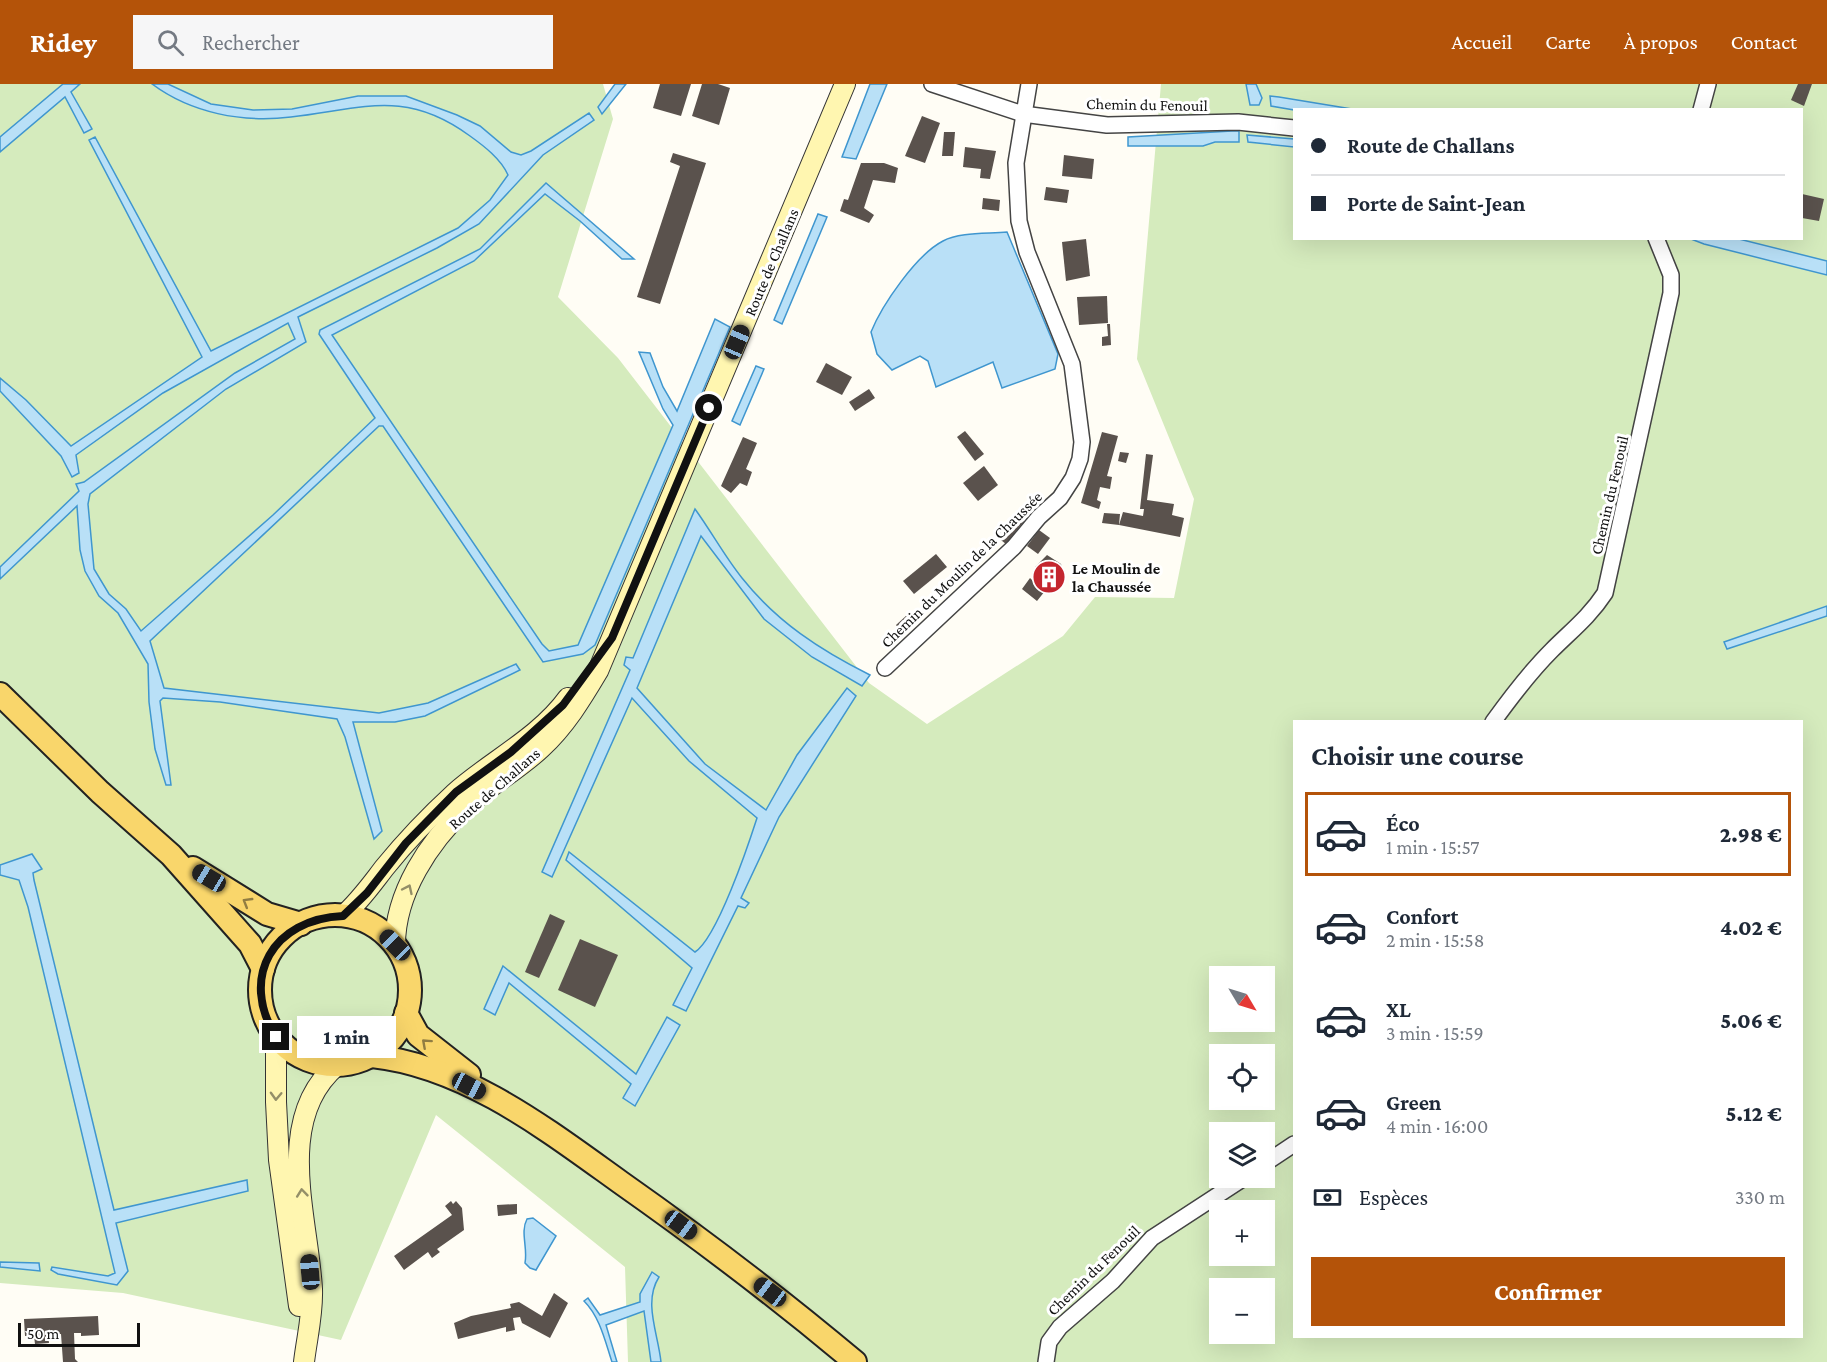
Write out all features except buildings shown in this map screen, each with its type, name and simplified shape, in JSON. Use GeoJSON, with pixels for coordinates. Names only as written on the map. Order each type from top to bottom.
{"type":"FeatureCollection","features":[{"type":"Feature","properties":{"kind":"main road","name":"Route de Challans"},"geometry":{"type":"LineString","coordinates":[[395,945],[395,930],[401,903],[417,871],[441,835],[467,806],[541,748],[580,702],[598,671],[846,84]]}},
{"type":"Feature","properties":{"kind":"main road","name":"Route de Challans"},"geometry":{"type":"LineString","coordinates":[[343,916],[367,893],[406,843],[456,792],[511,752],[563,705],[612,638]]}},
{"type":"Feature","properties":{"kind":"main road"},"geometry":{"type":"LineString","coordinates":[[0,694],[100,792],[171,855],[250,944],[263,969]]}},
{"type":"Feature","properties":{"kind":"main road"},"geometry":{"type":"LineString","coordinates":[[171,855],[267,914],[301,924]]}},
{"type":"Feature","properties":{"kind":"main road"},"geometry":{"type":"LineString","coordinates":[[343,916],[371,926],[395,945],[409,978],[406,1013],[399,1030],[372,1056],[355,1063],[337,1065],[303,1059],[276,1037],[261,1005],[263,969],[278,943],[301,924],[321,917],[343,916]]}},
{"type":"Feature","properties":{"kind":"main road"},"geometry":{"type":"LineString","coordinates":[[406,1013],[418,1035],[429,1046],[505,1105],[681,1225],[787,1305],[855,1362]]}},
{"type":"Feature","properties":{"kind":"main road"},"geometry":{"type":"LineString","coordinates":[[276,1037],[279,1160],[300,1251]]}},
{"type":"Feature","properties":{"kind":"main road"},"geometry":{"type":"LineString","coordinates":[[372,1056],[412,1062],[442,1073],[505,1105]]}},
{"type":"Feature","properties":{"kind":"main road"},"geometry":{"type":"LineString","coordinates":[[304,1362],[307,1332],[299,1315],[301,1134],[306,1107],[314,1089],[337,1065]]}},
{"type":"Feature","properties":{"kind":"street","name":"Chemin du Fenouil"},"geometry":{"type":"LineString","coordinates":[[932,84],[1023,114],[1107,125],[1238,122],[1293,128]]}},
{"type":"Feature","properties":{"kind":"street","name":"Chemin du Moulin de la Chaussée"},"geometry":{"type":"LineString","coordinates":[[885,668],[1014,547],[1039,517],[1060,498],[1073,478],[1080,459],[1082,442],[1072,364],[1027,252],[1019,221],[1016,163],[1029,84]]}},
{"type":"Feature","properties":{"kind":"street"},"geometry":{"type":"LineString","coordinates":[[1702,108],[1708,84]]}},
{"type":"Feature","properties":{"kind":"street","name":"Chemin du Fenouil"},"geometry":{"type":"LineString","coordinates":[[1495,720],[1545,658],[1593,612],[1605,593],[1671,293],[1671,275],[1657,240]]}},
{"type":"Feature","properties":{"kind":"street"},"geometry":{"type":"LineString","coordinates":[[1275,1157],[1293,1145]]}},
{"type":"Feature","properties":{"kind":"street","name":"Chemin du Fenouil"},"geometry":{"type":"LineString","coordinates":[[1046,1362],[1049,1341],[1060,1327],[1113,1281],[1152,1238],[1229,1188]]}},
{"type":"Feature","properties":{"kind":"green space"},"geometry":{"type":"Polygon","coordinates":[[[0,84],[603,84],[613,119],[558,297],[618,358],[869,683],[927,724],[1063,636],[1095,597],[1174,598],[1194,499],[1137,359],[1161,84],[1827,84],[1827,1362],[628,1362],[625,1267],[436,1115],[341,1340],[123,1293],[0,1283],[0,84]]]}},
{"type":"Feature","properties":{"kind":"water"},"geometry":{"type":"Polygon","coordinates":[[[63,84],[80,84],[71,92],[92,129],[84,133],[65,97],[0,152],[0,137],[63,84]]]}},
{"type":"Feature","properties":{"kind":"water"},"geometry":{"type":"Polygon","coordinates":[[[152,84],[168,84],[211,104],[253,110],[292,109],[358,96],[406,96],[480,126],[511,152],[521,155],[531,151],[589,113],[594,120],[543,155],[479,224],[437,248],[298,317],[306,342],[226,389],[90,494],[88,504],[94,569],[109,594],[126,609],[141,631],[273,515],[375,418],[319,334],[320,330],[480,249],[546,183],[634,259],[622,259],[580,221],[545,194],[474,261],[332,335],[542,644],[549,651],[578,645],[673,425],[663,409],[639,352],[650,353],[663,387],[677,411],[715,319],[730,327],[595,645],[583,654],[543,662],[383,426],[379,426],[150,641],[164,688],[379,713],[428,703],[516,664],[520,670],[425,716],[395,722],[353,722],[382,831],[374,839],[345,737],[337,719],[220,702],[163,698],[160,701],[171,785],[166,785],[155,749],[149,702],[148,664],[118,613],[99,596],[85,571],[80,550],[77,506],[0,579],[0,567],[79,491],[76,484],[84,482],[235,373],[295,339],[288,323],[163,393],[76,455],[79,473],[72,477],[61,456],[0,391],[0,378],[26,400],[71,446],[202,357],[89,140],[95,137],[211,351],[458,228],[490,200],[508,175],[497,158],[481,144],[447,121],[425,112],[404,107],[383,106],[291,117],[236,117],[200,109],[167,94],[152,84]]]}},
{"type":"Feature","properties":{"kind":"water"},"geometry":{"type":"Polygon","coordinates":[[[615,84],[626,84],[602,114],[598,107],[615,84]]]}},
{"type":"Feature","properties":{"kind":"water"},"geometry":{"type":"Polygon","coordinates":[[[870,84],[887,84],[856,159],[842,157],[870,84]]]}},
{"type":"Feature","properties":{"kind":"water"},"geometry":{"type":"Polygon","coordinates":[[[1246,84],[1256,84],[1262,98],[1259,105],[1250,105],[1246,84]]]}},
{"type":"Feature","properties":{"kind":"water"},"geometry":{"type":"Polygon","coordinates":[[[1270,96],[1346,108],[1293,108],[1293,110],[1271,106],[1270,96]]]}},
{"type":"Feature","properties":{"kind":"water"},"geometry":{"type":"Polygon","coordinates":[[[1239,131],[1239,142],[1215,142],[1203,146],[1128,146],[1128,137],[1239,131]]]}},
{"type":"Feature","properties":{"kind":"water"},"geometry":{"type":"Polygon","coordinates":[[[1247,135],[1293,139],[1293,147],[1248,142],[1247,135]]]}},
{"type":"Feature","properties":{"kind":"water"},"geometry":{"type":"Polygon","coordinates":[[[818,214],[827,217],[782,324],[774,320],[818,214]]]}},
{"type":"Feature","properties":{"kind":"water"},"geometry":{"type":"Polygon","coordinates":[[[1007,232],[1058,354],[1055,369],[1002,388],[993,362],[936,387],[928,361],[920,356],[892,370],[877,354],[871,332],[891,295],[911,269],[933,248],[950,238],[1007,232]]]}},
{"type":"Feature","properties":{"kind":"water"},"geometry":{"type":"Polygon","coordinates":[[[1694,240],[1743,240],[1827,261],[1827,275],[1694,240]]]}},
{"type":"Feature","properties":{"kind":"water"},"geometry":{"type":"Polygon","coordinates":[[[756,366],[764,369],[740,425],[732,421],[756,366]]]}},
{"type":"Feature","properties":{"kind":"water"},"geometry":{"type":"Polygon","coordinates":[[[695,509],[755,594],[800,634],[870,675],[862,686],[812,657],[764,619],[701,536],[637,688],[705,764],[766,810],[797,755],[847,688],[856,696],[779,817],[741,898],[749,903],[745,908],[738,906],[686,1011],[673,1005],[692,968],[566,860],[569,852],[695,952],[704,943],[722,911],[757,818],[689,761],[632,698],[552,877],[542,872],[630,670],[624,665],[626,657],[633,658],[695,509]]]}},
{"type":"Feature","properties":{"kind":"water"},"geometry":{"type":"Polygon","coordinates":[[[1827,606],[1827,616],[1727,649],[1724,642],[1827,606]]]}},
{"type":"Feature","properties":{"kind":"water"},"geometry":{"type":"Polygon","coordinates":[[[32,854],[42,869],[33,873],[34,880],[114,1210],[247,1180],[248,1191],[116,1223],[128,1271],[117,1285],[58,1274],[51,1270],[52,1267],[108,1276],[115,1273],[28,907],[19,880],[0,875],[0,865],[32,854]]]}},
{"type":"Feature","properties":{"kind":"water"},"geometry":{"type":"Polygon","coordinates":[[[503,966],[636,1074],[667,1017],[680,1025],[635,1106],[623,1098],[631,1084],[509,983],[495,1015],[484,1009],[503,966]]]}},
{"type":"Feature","properties":{"kind":"water"},"geometry":{"type":"Polygon","coordinates":[[[533,1218],[556,1236],[536,1270],[525,1263],[525,1224],[527,1219],[533,1218]]]}},
{"type":"Feature","properties":{"kind":"water"},"geometry":{"type":"Polygon","coordinates":[[[0,1262],[39,1263],[40,1271],[0,1267],[0,1262]]]}},
{"type":"Feature","properties":{"kind":"water"},"geometry":{"type":"Polygon","coordinates":[[[652,1272],[659,1277],[654,1287],[652,1307],[661,1362],[651,1362],[644,1311],[606,1325],[617,1362],[612,1362],[598,1322],[584,1301],[588,1298],[600,1315],[640,1302],[640,1294],[652,1272]]]}},
{"type":"Feature","properties":{"kind":"place","name":"Le Moulin de la Chaussée"},"geometry":{"type":"Point","coordinates":[1049,577]}},
{"type":"Feature","properties":{"kind":"route"},"geometry":{"type":"LineString","coordinates":[[276,1037],[261,1005],[260,987],[263,969],[272,950],[284,935],[301,924],[321,917],[343,916],[367,893],[384,868],[406,843],[456,792],[511,752],[563,705],[612,638],[709,408]]}}]}
